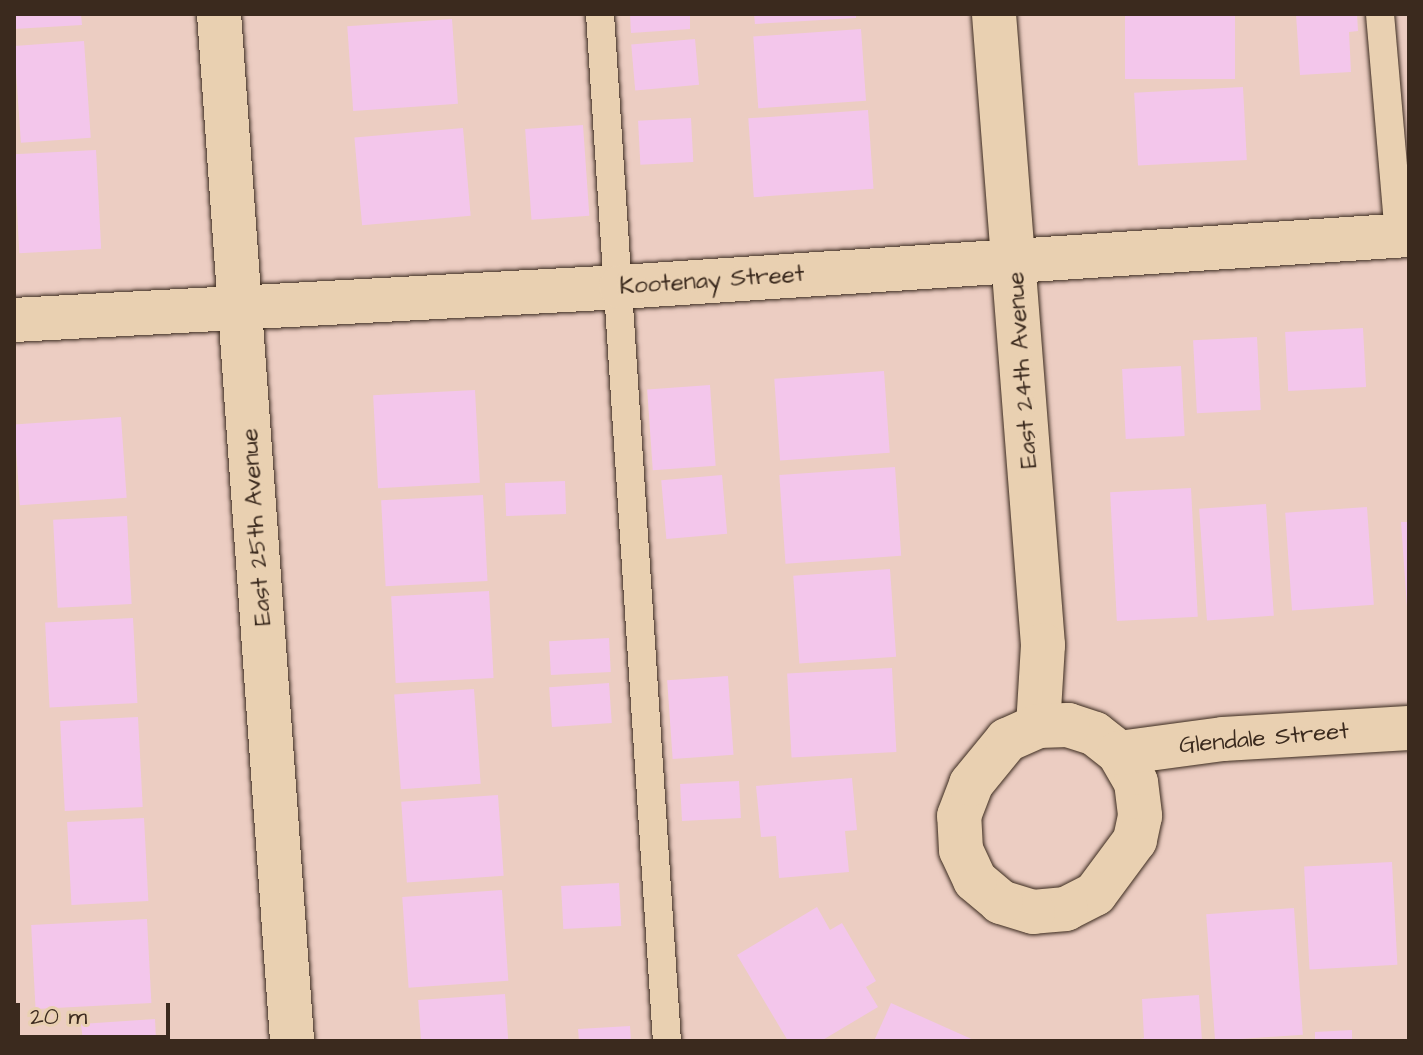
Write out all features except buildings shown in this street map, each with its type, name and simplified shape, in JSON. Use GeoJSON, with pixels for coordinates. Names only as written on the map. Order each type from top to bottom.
{"type":"FeatureCollection","features":[{"type":"Feature","properties":{"kind":"street","name":"East 25th Avenue"},"geometry":{"type":"LineString","coordinates":[[219,14],[292,1041]]}},
{"type":"Feature","properties":{"kind":"street","name":"East 24th Avenue"},"geometry":{"type":"LineString","coordinates":[[994,14],[1043,645],[1038,726]]}},
{"type":"Feature","properties":{"kind":"street","name":"Kootenay Street"},"geometry":{"type":"LineString","coordinates":[[14,320],[621,287],[1404,235]]}},
{"type":"Feature","properties":{"kind":"street"},"geometry":{"type":"LineString","coordinates":[[1068,725],[1095,734],[1119,753],[1136,782],[1140,816],[1135,840],[1095,894],[1066,909],[1033,912],[1001,902],[975,880],[961,850],[959,816],[971,784],[1007,740],[1038,726],[1068,725]]}},
{"type":"Feature","properties":{"kind":"street","name":"Glendale Street"},"geometry":{"type":"LineString","coordinates":[[1119,753],[1223,739],[1409,728]]}},
{"type":"Feature","properties":{"kind":"lane"},"geometry":{"type":"LineString","coordinates":[[600,14],[621,287],[667,1041]]}},
{"type":"Feature","properties":{"kind":"lane"},"geometry":{"type":"LineString","coordinates":[[1380,14],[1404,235]]}}]}
